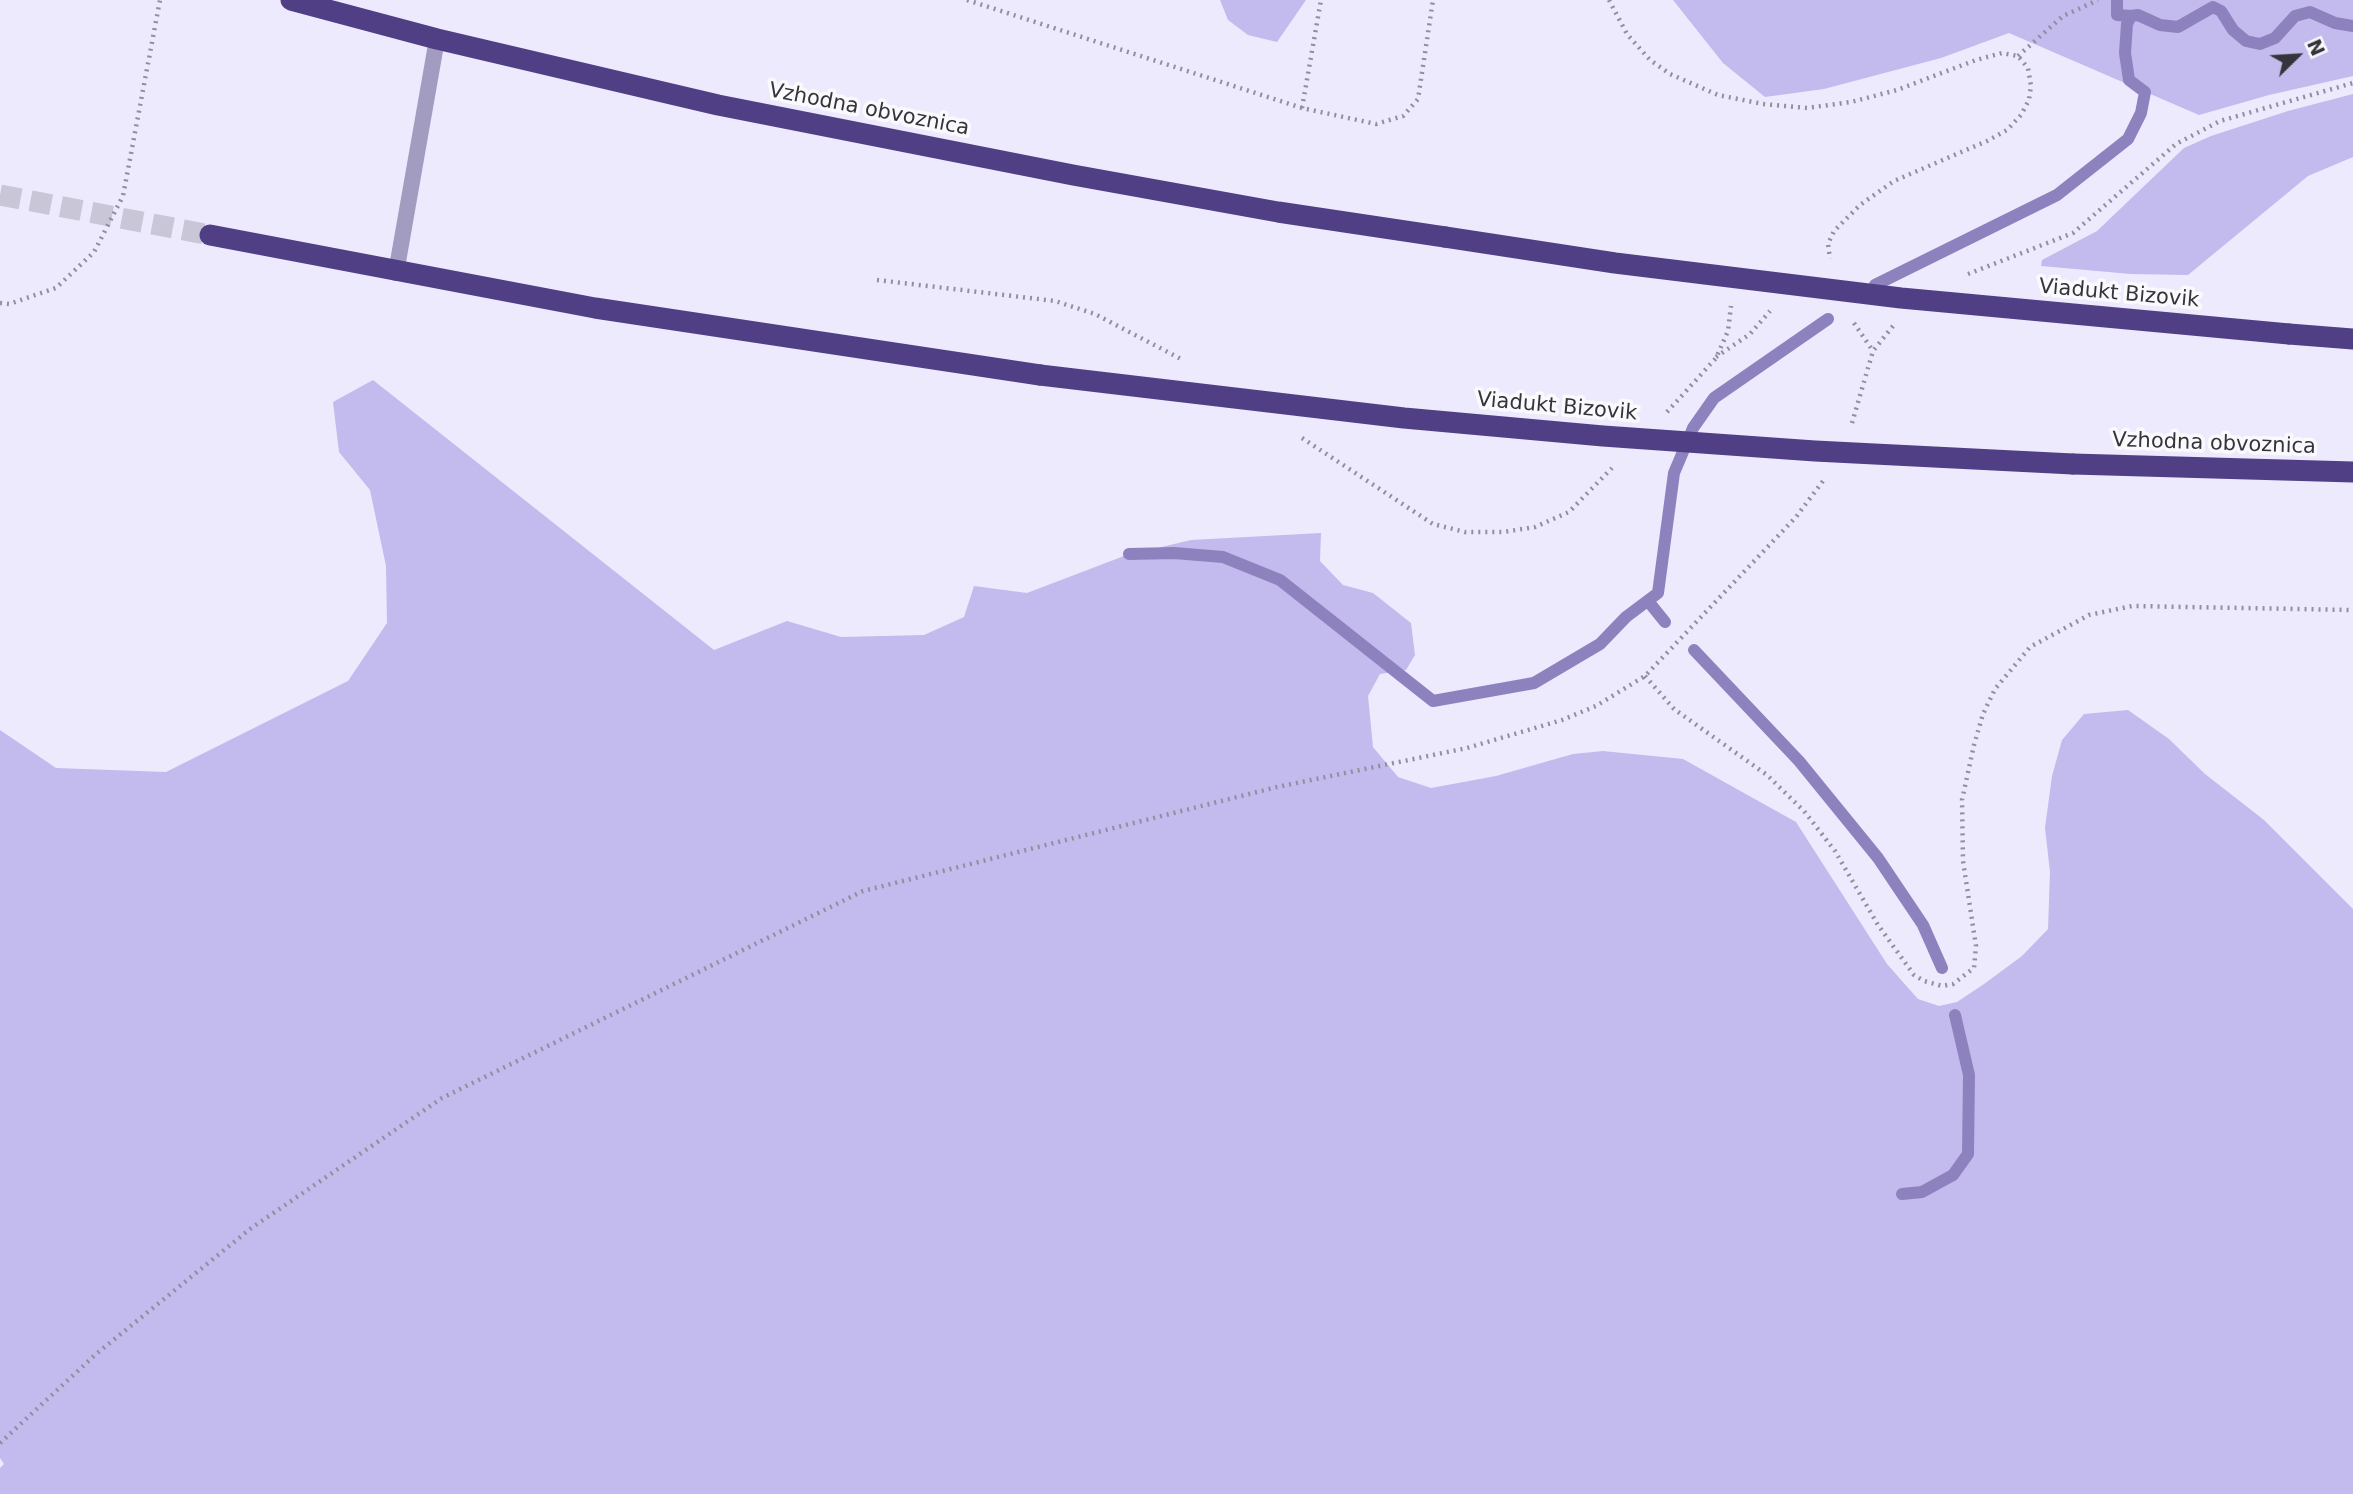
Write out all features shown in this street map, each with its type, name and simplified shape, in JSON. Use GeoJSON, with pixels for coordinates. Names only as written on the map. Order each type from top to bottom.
{"type":"FeatureCollection","features":[{"type":"Feature","properties":{"kind":"highway","name":"Vzhodna obvoznica"},"geometry":{"type":"LineString","coordinates":[[290,0],[437,39],[718,105],[1073,176],[1278,212],[1445,237]]}},
{"type":"Feature","properties":{"kind":"highway"},"geometry":{"type":"LineString","coordinates":[[210,235],[396,273]]}},
{"type":"Feature","properties":{"kind":"highway","name":"Viadukt Bizovik"},"geometry":{"type":"LineString","coordinates":[[1445,237],[1615,263],[1900,298],[2353,339]]}},
{"type":"Feature","properties":{"kind":"highway","name":"Viadukt Bizovik"},"geometry":{"type":"LineString","coordinates":[[396,273],[796,341],[1040,376],[1391,416],[1603,436],[1815,451],[2073,464]]}},
{"type":"Feature","properties":{"kind":"highway","name":"Vzhodna obvoznica"},"geometry":{"type":"LineString","coordinates":[[2073,464],[2353,472]]}},
{"type":"Feature","properties":{"kind":"lane"},"geometry":{"type":"LineString","coordinates":[[396,273],[437,39]]}},
{"type":"Feature","properties":{"kind":"path"},"geometry":{"type":"LineString","coordinates":[[0,303],[9,304],[56,288],[94,252],[123,196],[160,0]]}},
{"type":"Feature","properties":{"kind":"path"},"geometry":{"type":"LineString","coordinates":[[967,0],[1302,108],[1376,124],[1402,116],[1418,99],[1433,0]]}},
{"type":"Feature","properties":{"kind":"path"},"geometry":{"type":"LineString","coordinates":[[1302,108],[1321,0]]}},
{"type":"Feature","properties":{"kind":"path"},"geometry":{"type":"LineString","coordinates":[[1609,0],[1627,34],[1650,60],[1670,74],[1718,95],[1763,104],[1807,108],[1851,102],[1897,90],[2002,53],[2018,56],[2028,68],[2031,86],[2029,100],[2021,115],[2007,130],[1894,181],[1860,205],[1834,230],[1828,244],[1830,267]]}},
{"type":"Feature","properties":{"kind":"path"},"geometry":{"type":"LineString","coordinates":[[2018,56],[2063,16],[2098,0]]}},
{"type":"Feature","properties":{"kind":"path"},"geometry":{"type":"LineString","coordinates":[[1849,313],[1873,351]]}},
{"type":"Feature","properties":{"kind":"path"},"geometry":{"type":"LineString","coordinates":[[0,1443],[95,1355],[250,1228],[442,1098],[863,891],[1052,846],[1277,787],[1467,748],[1573,715],[1595,706],[1645,676],[1674,709],[1767,775],[1804,811],[1835,851],[1878,925],[1914,975],[1933,984],[1953,984],[1974,968],[1976,946],[1963,861],[1962,825],[1962,800],[1974,745],[1983,714],[1995,689],[2030,647],[2089,615],[2132,606],[2353,610]]}},
{"type":"Feature","properties":{"kind":"shaded area"},"geometry":{"type":"Polygon","coordinates":[[[1220,0],[1306,0],[1277,42],[1248,35],[1228,20],[1220,0]]]}},
{"type":"Feature","properties":{"kind":"shaded area"},"geometry":{"type":"Polygon","coordinates":[[[1673,0],[2353,0],[2353,76],[2269,95],[2199,115],[2009,33],[1941,58],[1824,89],[1765,97],[1723,63],[1673,0]]]}},
{"type":"Feature","properties":{"kind":"shaded area"},"geometry":{"type":"Polygon","coordinates":[[[2353,94],[2353,157],[2308,176],[2188,275],[2131,274],[2041,266],[2042,260],[2097,231],[2184,148],[2211,136],[2288,111],[2353,94]]]}},
{"type":"Feature","properties":{"kind":"shaded area"},"geometry":{"type":"Polygon","coordinates":[[[373,380],[714,650],[787,621],[841,637],[924,635],[964,617],[974,586],[1027,593],[1124,556],[1191,540],[1321,533],[1320,561],[1343,585],[1373,593],[1411,623],[1415,655],[1406,670],[1380,674],[1368,696],[1373,747],[1398,777],[1431,788],[1496,776],[1573,754],[1603,751],[1683,759],[1796,822],[1887,964],[1918,999],[1939,1006],[1957,1002],[1984,984],[2022,956],[2048,929],[2050,872],[2045,828],[2052,776],[2062,740],[2084,714],[2128,710],[2169,739],[2205,774],[2264,820],[2353,909],[2353,1494],[0,1494],[0,1468],[4,1464],[0,1458],[0,730],[56,768],[166,772],[348,681],[387,623],[386,566],[370,490],[339,452],[333,402],[373,380]]]}},
{"type":"Feature","properties":{"kind":"waterway"},"geometry":{"type":"LineString","coordinates":[[2117,0],[2117,15],[2131,16]]}},
{"type":"Feature","properties":{"kind":"waterway"},"geometry":{"type":"LineString","coordinates":[[1875,285],[2057,195],[2128,139],[2141,113],[2145,92],[2129,80],[2125,53],[2127,24],[2131,16],[2138,15],[2160,25],[2178,27],[2213,7],[2221,11],[2233,30],[2246,41],[2260,44],[2275,38],[2295,16],[2310,12],[2335,23],[2353,26]]}},
{"type":"Feature","properties":{"kind":"waterway"},"geometry":{"type":"LineString","coordinates":[[1129,554],[1174,553],[1223,557],[1280,580],[1433,701],[1534,683],[1600,644],[1626,617],[1658,593],[1674,473],[1693,428],[1714,398],[1828,319]]}},
{"type":"Feature","properties":{"kind":"waterway"},"geometry":{"type":"LineString","coordinates":[[1648,601],[1665,622]]}},
{"type":"Feature","properties":{"kind":"waterway"},"geometry":{"type":"LineString","coordinates":[[1694,650],[1799,761],[1878,858],[1923,925],[1942,968]]}},
{"type":"Feature","properties":{"kind":"waterway"},"geometry":{"type":"LineString","coordinates":[[1902,1194],[1922,1192],[1953,1175],[1968,1154],[1969,1075],[1955,1015]]}},
{"type":"Feature","properties":{"kind":"tunnel"},"geometry":{"type":"LineString","coordinates":[[0,195],[210,235]]}}]}
